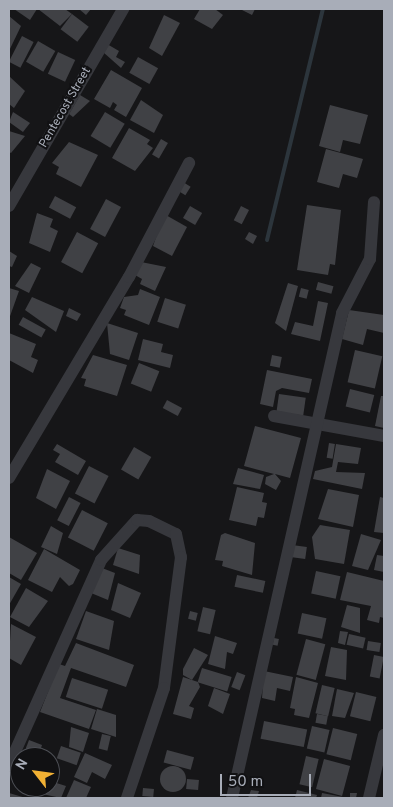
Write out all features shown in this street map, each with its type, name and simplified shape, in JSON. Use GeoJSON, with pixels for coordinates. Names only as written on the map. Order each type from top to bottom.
{"type":"FeatureCollection","features":[{"type":"Feature","properties":{"kind":"street","name":"Pentecost Street"},"geometry":{"type":"LineString","coordinates":[[9,206],[123,9]]}},
{"type":"Feature","properties":{"kind":"street"},"geometry":{"type":"LineString","coordinates":[[9,478],[129,277],[189,163]]}},
{"type":"Feature","properties":{"kind":"street"},"geometry":{"type":"LineString","coordinates":[[232,798],[315,421],[342,313],[370,260],[374,202]]}},
{"type":"Feature","properties":{"kind":"street"},"geometry":{"type":"LineString","coordinates":[[274,416],[315,421],[384,436]]}},
{"type":"Feature","properties":{"kind":"street"},"geometry":{"type":"LineString","coordinates":[[9,765],[101,560],[138,520],[149,521],[176,534],[181,557],[164,688],[127,798]]}},
{"type":"Feature","properties":{"kind":"street"},"geometry":{"type":"LineString","coordinates":[[369,798],[384,735]]}},
{"type":"Feature","properties":{"kind":"building"},"geometry":{"type":"Polygon","coordinates":[[[14,9],[37,9],[30,20],[14,9]]]}},
{"type":"Feature","properties":{"kind":"building"},"geometry":{"type":"Polygon","coordinates":[[[38,9],[65,9],[72,14],[60,26],[38,9]]]}},
{"type":"Feature","properties":{"kind":"building"},"geometry":{"type":"Polygon","coordinates":[[[79,9],[91,9],[86,15],[79,9]]]}},
{"type":"Feature","properties":{"kind":"building"},"geometry":{"type":"Polygon","coordinates":[[[200,9],[215,9],[223,15],[212,29],[194,19],[200,9]]]}},
{"type":"Feature","properties":{"kind":"building"},"geometry":{"type":"Polygon","coordinates":[[[240,9],[255,9],[252,15],[240,9]]]}},
{"type":"Feature","properties":{"kind":"building"},"geometry":{"type":"Polygon","coordinates":[[[72,14],[89,27],[77,42],[61,29],[72,14]]]}},
{"type":"Feature","properties":{"kind":"building"},"geometry":{"type":"Polygon","coordinates":[[[164,15],[180,23],[162,56],[149,48],[164,15]]]}},
{"type":"Feature","properties":{"kind":"building"},"geometry":{"type":"Polygon","coordinates":[[[9,16],[21,26],[9,51],[9,16]]]}},
{"type":"Feature","properties":{"kind":"building"},"geometry":{"type":"Polygon","coordinates":[[[22,36],[34,42],[20,68],[9,62],[22,36]]]}},
{"type":"Feature","properties":{"kind":"building"},"geometry":{"type":"Polygon","coordinates":[[[38,41],[55,51],[43,72],[26,62],[38,41]]]}},
{"type":"Feature","properties":{"kind":"building"},"geometry":{"type":"Polygon","coordinates":[[[107,44],[119,51],[116,57],[125,62],[121,68],[103,52],[107,44]]]}},
{"type":"Feature","properties":{"kind":"building"},"geometry":{"type":"Polygon","coordinates":[[[58,52],[75,60],[65,82],[48,74],[58,52]]]}},
{"type":"Feature","properties":{"kind":"building"},"geometry":{"type":"Polygon","coordinates":[[[138,57],[158,68],[149,84],[129,73],[138,57]]]}},
{"type":"Feature","properties":{"kind":"building"},"geometry":{"type":"Polygon","coordinates":[[[111,70],[142,88],[126,117],[114,110],[117,105],[113,102],[110,108],[94,99],[111,70]]]}},
{"type":"Feature","properties":{"kind":"building"},"geometry":{"type":"Polygon","coordinates":[[[9,76],[25,91],[14,108],[9,104],[9,76]]]}},
{"type":"Feature","properties":{"kind":"building"},"geometry":{"type":"Polygon","coordinates":[[[80,95],[90,101],[73,117],[69,114],[80,95]]]}},
{"type":"Feature","properties":{"kind":"building"},"geometry":{"type":"Polygon","coordinates":[[[141,100],[163,115],[154,133],[130,120],[141,100]]]}},
{"type":"Feature","properties":{"kind":"building"},"geometry":{"type":"Polygon","coordinates":[[[330,105],[368,115],[360,144],[343,140],[340,152],[319,146],[330,105]]]}},
{"type":"Feature","properties":{"kind":"building"},"geometry":{"type":"Polygon","coordinates":[[[13,112],[30,123],[23,132],[9,122],[13,112]]]}},
{"type":"Feature","properties":{"kind":"building"},"geometry":{"type":"Polygon","coordinates":[[[105,112],[125,124],[110,148],[91,136],[105,112]]]}},
{"type":"Feature","properties":{"kind":"building"},"geometry":{"type":"Polygon","coordinates":[[[129,128],[150,140],[147,144],[153,148],[135,171],[112,158],[129,128]]]}},
{"type":"Feature","properties":{"kind":"building"},"geometry":{"type":"Polygon","coordinates":[[[9,131],[25,136],[11,153],[9,152],[9,131]]]}},
{"type":"Feature","properties":{"kind":"building"},"geometry":{"type":"Polygon","coordinates":[[[161,139],[168,143],[159,159],[152,155],[161,139]]]}},
{"type":"Feature","properties":{"kind":"building"},"geometry":{"type":"Polygon","coordinates":[[[69,142],[98,155],[81,187],[56,174],[59,167],[52,163],[69,142]]]}},
{"type":"Feature","properties":{"kind":"building"},"geometry":{"type":"Polygon","coordinates":[[[326,149],[363,159],[357,178],[343,174],[339,188],[317,182],[326,149]]]}},
{"type":"Feature","properties":{"kind":"building"},"geometry":{"type":"Polygon","coordinates":[[[183,182],[191,187],[185,195],[178,190],[183,182]]]}},
{"type":"Feature","properties":{"kind":"building"},"geometry":{"type":"Polygon","coordinates":[[[55,196],[76,207],[70,219],[49,207],[55,196]]]}},
{"type":"Feature","properties":{"kind":"building"},"geometry":{"type":"Polygon","coordinates":[[[106,199],[121,207],[105,237],[90,229],[106,199]]]}},
{"type":"Feature","properties":{"kind":"building"},"geometry":{"type":"Polygon","coordinates":[[[307,205],[341,210],[335,265],[330,264],[328,275],[297,270],[307,205]]]}},
{"type":"Feature","properties":{"kind":"building"},"geometry":{"type":"Polygon","coordinates":[[[190,206],[202,213],[195,225],[183,218],[190,206]]]}},
{"type":"Feature","properties":{"kind":"building"},"geometry":{"type":"Polygon","coordinates":[[[241,206],[249,210],[242,224],[234,220],[241,206]]]}},
{"type":"Feature","properties":{"kind":"building"},"geometry":{"type":"Polygon","coordinates":[[[37,213],[53,219],[50,227],[58,231],[50,252],[29,243],[37,213]]]}},
{"type":"Feature","properties":{"kind":"building"},"geometry":{"type":"Polygon","coordinates":[[[164,214],[187,227],[172,256],[153,246],[164,214]]]}},
{"type":"Feature","properties":{"kind":"building"},"geometry":{"type":"Polygon","coordinates":[[[77,232],[98,243],[82,273],[61,262],[77,232]]]}},
{"type":"Feature","properties":{"kind":"building"},"geometry":{"type":"Polygon","coordinates":[[[249,232],[257,236],[253,244],[245,239],[249,232]]]}},
{"type":"Feature","properties":{"kind":"building"},"geometry":{"type":"Polygon","coordinates":[[[9,251],[17,256],[12,267],[9,266],[9,251]]]}},
{"type":"Feature","properties":{"kind":"building"},"geometry":{"type":"Polygon","coordinates":[[[141,262],[166,267],[155,291],[140,284],[142,279],[135,275],[141,262]]]}},
{"type":"Feature","properties":{"kind":"building"},"geometry":{"type":"Polygon","coordinates":[[[31,263],[41,268],[29,293],[15,286],[31,263]]]}},
{"type":"Feature","properties":{"kind":"building"},"geometry":{"type":"Polygon","coordinates":[[[318,282],[333,286],[331,294],[316,290],[318,282]]]}},
{"type":"Feature","properties":{"kind":"building"},"geometry":{"type":"Polygon","coordinates":[[[288,283],[298,286],[286,331],[275,323],[288,283]]]}},
{"type":"Feature","properties":{"kind":"building"},"geometry":{"type":"Polygon","coordinates":[[[9,288],[19,291],[9,319],[9,288]]]}},
{"type":"Feature","properties":{"kind":"building"},"geometry":{"type":"Polygon","coordinates":[[[301,288],[309,290],[307,299],[299,297],[301,288]]]}},
{"type":"Feature","properties":{"kind":"building"},"geometry":{"type":"Polygon","coordinates":[[[140,289],[160,297],[149,325],[124,315],[126,310],[120,308],[124,297],[138,295],[140,289]]]}},
{"type":"Feature","properties":{"kind":"building"},"geometry":{"type":"Polygon","coordinates":[[[32,297],[64,311],[56,332],[25,310],[32,297]]]}},
{"type":"Feature","properties":{"kind":"building"},"geometry":{"type":"Polygon","coordinates":[[[165,298],[186,305],[178,329],[157,322],[165,298]]]}},
{"type":"Feature","properties":{"kind":"building"},"geometry":{"type":"Polygon","coordinates":[[[318,301],[328,303],[320,341],[291,334],[295,322],[313,326],[318,301]]]}},
{"type":"Feature","properties":{"kind":"building"},"geometry":{"type":"Polygon","coordinates":[[[69,308],[81,314],[77,321],[66,316],[69,308]]]}},
{"type":"Feature","properties":{"kind":"building"},"geometry":{"type":"Polygon","coordinates":[[[349,310],[384,315],[384,333],[367,329],[363,345],[342,339],[349,310]]]}},
{"type":"Feature","properties":{"kind":"building"},"geometry":{"type":"Polygon","coordinates":[[[23,317],[46,330],[41,337],[19,325],[23,317]]]}},
{"type":"Feature","properties":{"kind":"building"},"geometry":{"type":"Polygon","coordinates":[[[107,323],[138,333],[129,360],[110,354],[107,323]]]}},
{"type":"Feature","properties":{"kind":"building"},"geometry":{"type":"Polygon","coordinates":[[[9,333],[36,344],[31,357],[38,360],[33,373],[9,360],[9,333]]]}},
{"type":"Feature","properties":{"kind":"building"},"geometry":{"type":"Polygon","coordinates":[[[143,339],[163,344],[161,352],[173,355],[170,368],[138,360],[143,339]]]}},
{"type":"Feature","properties":{"kind":"building"},"geometry":{"type":"Polygon","coordinates":[[[355,350],[382,356],[375,388],[348,382],[355,350]]]}},
{"type":"Feature","properties":{"kind":"building"},"geometry":{"type":"Polygon","coordinates":[[[93,355],[127,365],[117,396],[84,386],[86,379],[81,378],[93,355]]]}},
{"type":"Feature","properties":{"kind":"building"},"geometry":{"type":"Polygon","coordinates":[[[272,355],[282,357],[280,368],[270,366],[272,355]]]}},
{"type":"Feature","properties":{"kind":"building"},"geometry":{"type":"Polygon","coordinates":[[[139,363],[159,371],[151,392],[131,383],[139,363]]]}},
{"type":"Feature","properties":{"kind":"building"},"geometry":{"type":"Polygon","coordinates":[[[267,370],[312,379],[309,393],[282,388],[276,391],[273,407],[260,404],[267,370]]]}},
{"type":"Feature","properties":{"kind":"building"},"geometry":{"type":"Polygon","coordinates":[[[350,389],[374,395],[370,413],[346,406],[350,389]]]}},
{"type":"Feature","properties":{"kind":"building"},"geometry":{"type":"Polygon","coordinates":[[[279,394],[306,398],[303,416],[276,412],[279,394]]]}},
{"type":"Feature","properties":{"kind":"building"},"geometry":{"type":"Polygon","coordinates":[[[381,396],[384,396],[384,428],[375,426],[381,396]]]}},
{"type":"Feature","properties":{"kind":"building"},"geometry":{"type":"Polygon","coordinates":[[[167,400],[182,408],[178,416],[163,408],[167,400]]]}},
{"type":"Feature","properties":{"kind":"building"},"geometry":{"type":"Polygon","coordinates":[[[255,426],[301,438],[290,478],[275,474],[281,481],[276,490],[265,484],[266,477],[274,474],[244,466],[255,426]]]}},
{"type":"Feature","properties":{"kind":"building"},"geometry":{"type":"Polygon","coordinates":[[[329,443],[335,444],[333,459],[327,458],[329,443]]]}},
{"type":"Feature","properties":{"kind":"building"},"geometry":{"type":"Polygon","coordinates":[[[57,444],[86,461],[78,475],[55,462],[60,454],[53,450],[57,444]]]}},
{"type":"Feature","properties":{"kind":"building"},"geometry":{"type":"Polygon","coordinates":[[[336,444],[361,448],[358,464],[338,462],[336,472],[365,473],[362,489],[313,479],[315,471],[332,467],[336,444]]]}},
{"type":"Feature","properties":{"kind":"building"},"geometry":{"type":"Polygon","coordinates":[[[134,447],[151,457],[138,480],[121,470],[134,447]]]}},
{"type":"Feature","properties":{"kind":"building"},"geometry":{"type":"Polygon","coordinates":[[[89,466],[109,476],[95,504],[75,494],[89,466]]]}},
{"type":"Feature","properties":{"kind":"building"},"geometry":{"type":"Polygon","coordinates":[[[238,468],[264,475],[260,489],[233,484],[238,468]]]}},
{"type":"Feature","properties":{"kind":"building"},"geometry":{"type":"Polygon","coordinates":[[[47,469],[70,481],[56,509],[36,498],[47,469]]]}},
{"type":"Feature","properties":{"kind":"building"},"geometry":{"type":"Polygon","coordinates":[[[237,487],[264,493],[262,502],[267,503],[264,518],[258,517],[256,526],[229,520],[237,487]]]}},
{"type":"Feature","properties":{"kind":"building"},"geometry":{"type":"Polygon","coordinates":[[[328,489],[359,495],[353,527],[318,519],[328,489]]]}},
{"type":"Feature","properties":{"kind":"building"},"geometry":{"type":"Polygon","coordinates":[[[69,497],[81,503],[69,526],[57,520],[69,497]]]}},
{"type":"Feature","properties":{"kind":"building"},"geometry":{"type":"Polygon","coordinates":[[[380,497],[384,498],[384,533],[374,532],[380,497]]]}},
{"type":"Feature","properties":{"kind":"building"},"geometry":{"type":"Polygon","coordinates":[[[82,510],[108,523],[94,551],[68,538],[82,510]]]}},
{"type":"Feature","properties":{"kind":"building"},"geometry":{"type":"Polygon","coordinates":[[[320,525],[350,530],[344,564],[315,559],[312,537],[320,525]]]}},
{"type":"Feature","properties":{"kind":"building"},"geometry":{"type":"Polygon","coordinates":[[[51,526],[63,533],[57,554],[41,547],[51,526]]]}},
{"type":"Feature","properties":{"kind":"building"},"geometry":{"type":"Polygon","coordinates":[[[225,533],[255,543],[252,575],[222,566],[223,561],[215,560],[221,535],[225,533]]]}},
{"type":"Feature","properties":{"kind":"building"},"geometry":{"type":"Polygon","coordinates":[[[361,534],[381,540],[368,570],[352,566],[361,534]]]}},
{"type":"Feature","properties":{"kind":"building"},"geometry":{"type":"Polygon","coordinates":[[[9,537],[37,553],[21,580],[9,573],[9,537]]]}},
{"type":"Feature","properties":{"kind":"building"},"geometry":{"type":"Polygon","coordinates":[[[292,545],[307,547],[305,559],[290,557],[292,545]]]}},
{"type":"Feature","properties":{"kind":"building"},"geometry":{"type":"Polygon","coordinates":[[[118,548],[140,555],[139,574],[113,565],[118,548]]]}},
{"type":"Feature","properties":{"kind":"building"},"geometry":{"type":"Polygon","coordinates":[[[44,549],[80,570],[73,584],[69,586],[60,577],[52,592],[28,580],[44,549]]]}},
{"type":"Feature","properties":{"kind":"building"},"geometry":{"type":"Polygon","coordinates":[[[377,555],[384,556],[384,572],[374,570],[377,555]]]}},
{"type":"Feature","properties":{"kind":"building"},"geometry":{"type":"Polygon","coordinates":[[[102,568],[115,573],[108,600],[91,593],[102,568]]]}},
{"type":"Feature","properties":{"kind":"building"},"geometry":{"type":"Polygon","coordinates":[[[316,571],[340,576],[336,599],[311,593],[316,571]]]}},
{"type":"Feature","properties":{"kind":"building"},"geometry":{"type":"Polygon","coordinates":[[[347,572],[384,581],[384,618],[380,617],[379,623],[367,620],[371,606],[340,600],[347,572]]]}},
{"type":"Feature","properties":{"kind":"building"},"geometry":{"type":"Polygon","coordinates":[[[237,575],[265,581],[263,593],[235,587],[237,575]]]}},
{"type":"Feature","properties":{"kind":"building"},"geometry":{"type":"Polygon","coordinates":[[[9,577],[21,584],[9,605],[9,577]]]}},
{"type":"Feature","properties":{"kind":"building"},"geometry":{"type":"Polygon","coordinates":[[[118,583],[141,593],[130,618],[111,610],[118,583]]]}},
{"type":"Feature","properties":{"kind":"building"},"geometry":{"type":"Polygon","coordinates":[[[26,588],[48,601],[29,627],[10,617],[26,588]]]}},
{"type":"Feature","properties":{"kind":"building"},"geometry":{"type":"Polygon","coordinates":[[[347,605],[360,608],[360,633],[341,627],[347,605]]]}},
{"type":"Feature","properties":{"kind":"building"},"geometry":{"type":"Polygon","coordinates":[[[203,607],[216,610],[210,634],[197,631],[203,607]]]}},
{"type":"Feature","properties":{"kind":"building"},"geometry":{"type":"Polygon","coordinates":[[[86,611],[114,621],[109,650],[76,639],[86,611]]]}},
{"type":"Feature","properties":{"kind":"building"},"geometry":{"type":"Polygon","coordinates":[[[190,611],[198,613],[196,621],[188,619],[190,611]]]}},
{"type":"Feature","properties":{"kind":"building"},"geometry":{"type":"Polygon","coordinates":[[[302,613],[326,618],[322,639],[298,634],[302,613]]]}},
{"type":"Feature","properties":{"kind":"building"},"geometry":{"type":"Polygon","coordinates":[[[11,624],[36,637],[21,665],[9,658],[11,624]]]}},
{"type":"Feature","properties":{"kind":"building"},"geometry":{"type":"Polygon","coordinates":[[[340,631],[348,632],[345,645],[338,643],[340,631]]]}},
{"type":"Feature","properties":{"kind":"building"},"geometry":{"type":"Polygon","coordinates":[[[349,634],[366,638],[363,649],[347,645],[349,634]]]}},
{"type":"Feature","properties":{"kind":"building"},"geometry":{"type":"Polygon","coordinates":[[[215,636],[237,643],[233,654],[227,652],[225,669],[208,664],[215,636]]]}},
{"type":"Feature","properties":{"kind":"building"},"geometry":{"type":"Polygon","coordinates":[[[274,638],[279,639],[278,646],[273,645],[274,638]]]}},
{"type":"Feature","properties":{"kind":"building"},"geometry":{"type":"Polygon","coordinates":[[[306,639],[325,644],[316,680],[296,675],[306,639]]]}},
{"type":"Feature","properties":{"kind":"building"},"geometry":{"type":"Polygon","coordinates":[[[368,641],[381,643],[379,652],[367,650],[368,641]]]}},
{"type":"Feature","properties":{"kind":"building"},"geometry":{"type":"Polygon","coordinates":[[[76,643],[134,665],[126,687],[71,668],[60,698],[96,710],[89,729],[40,712],[59,664],[65,666],[76,643]]]}},
{"type":"Feature","properties":{"kind":"building"},"geometry":{"type":"Polygon","coordinates":[[[331,647],[347,650],[346,680],[325,676],[331,647]]]}},
{"type":"Feature","properties":{"kind":"building"},"geometry":{"type":"Polygon","coordinates":[[[194,648],[208,655],[192,680],[183,675],[183,669],[194,648]]]}},
{"type":"Feature","properties":{"kind":"building"},"geometry":{"type":"Polygon","coordinates":[[[374,655],[384,657],[380,679],[370,677],[374,655]]]}},
{"type":"Feature","properties":{"kind":"building"},"geometry":{"type":"Polygon","coordinates":[[[202,668],[232,677],[227,691],[198,682],[202,668]]]}},
{"type":"Feature","properties":{"kind":"building"},"geometry":{"type":"Polygon","coordinates":[[[264,671],[293,677],[290,691],[277,688],[275,701],[262,698],[264,671]]]}},
{"type":"Feature","properties":{"kind":"building"},"geometry":{"type":"Polygon","coordinates":[[[237,672],[245,675],[240,690],[231,687],[237,672]]]}},
{"type":"Feature","properties":{"kind":"building"},"geometry":{"type":"Polygon","coordinates":[[[183,677],[198,682],[200,687],[189,706],[194,708],[191,719],[173,714],[183,677]]]}},
{"type":"Feature","properties":{"kind":"building"},"geometry":{"type":"Polygon","coordinates":[[[296,677],[318,683],[309,718],[294,715],[295,709],[290,708],[296,677]]]}},
{"type":"Feature","properties":{"kind":"building"},"geometry":{"type":"Polygon","coordinates":[[[72,678],[108,690],[102,709],[66,697],[72,678]]]}},
{"type":"Feature","properties":{"kind":"building"},"geometry":{"type":"Polygon","coordinates":[[[322,685],[335,688],[328,716],[315,713],[322,685]]]}},
{"type":"Feature","properties":{"kind":"building"},"geometry":{"type":"Polygon","coordinates":[[[214,688],[230,694],[223,714],[208,706],[214,688]]]}},
{"type":"Feature","properties":{"kind":"building"},"geometry":{"type":"Polygon","coordinates":[[[337,689],[354,693],[345,718],[332,716],[337,689]]]}},
{"type":"Feature","properties":{"kind":"building"},"geometry":{"type":"Polygon","coordinates":[[[356,692],[376,697],[370,721],[350,716],[356,692]]]}},
{"type":"Feature","properties":{"kind":"building"},"geometry":{"type":"Polygon","coordinates":[[[97,709],[116,715],[116,737],[91,729],[97,709]]]}},
{"type":"Feature","properties":{"kind":"building"},"geometry":{"type":"Polygon","coordinates":[[[317,714],[328,716],[326,725],[315,723],[317,714]]]}},
{"type":"Feature","properties":{"kind":"building"},"geometry":{"type":"Polygon","coordinates":[[[264,721],[307,729],[304,747],[261,739],[264,721]]]}},
{"type":"Feature","properties":{"kind":"building"},"geometry":{"type":"Polygon","coordinates":[[[312,726],[330,730],[324,752],[307,748],[312,726]]]}},
{"type":"Feature","properties":{"kind":"building"},"geometry":{"type":"Polygon","coordinates":[[[71,727],[89,733],[83,752],[69,747],[71,727]]]}},
{"type":"Feature","properties":{"kind":"building"},"geometry":{"type":"Polygon","coordinates":[[[333,728],[357,734],[351,760],[326,754],[333,728]]]}},
{"type":"Feature","properties":{"kind":"building"},"geometry":{"type":"Polygon","coordinates":[[[102,734],[111,736],[107,751],[99,749],[102,734]]]}},
{"type":"Feature","properties":{"kind":"building"},"geometry":{"type":"Polygon","coordinates":[[[29,740],[42,745],[41,747],[26,747],[29,740]]]}},
{"type":"Feature","properties":{"kind":"building"},"geometry":{"type":"Polygon","coordinates":[[[61,746],[81,753],[77,765],[60,759],[61,746]]]}},
{"type":"Feature","properties":{"kind":"building"},"geometry":{"type":"Polygon","coordinates":[[[167,750],[194,757],[191,770],[164,763],[167,750]]]}},
{"type":"Feature","properties":{"kind":"building"},"geometry":{"type":"Polygon","coordinates":[[[85,753],[112,765],[105,779],[92,772],[87,783],[74,777],[85,753]]]}},
{"type":"Feature","properties":{"kind":"building"},"geometry":{"type":"Polygon","coordinates":[[[306,756],[319,759],[312,787],[299,784],[306,756]]]}},
{"type":"Feature","properties":{"kind":"building"},"geometry":{"type":"Polygon","coordinates":[[[324,759],[350,766],[342,796],[316,789],[324,759]]]}},
{"type":"Feature","properties":{"kind":"building"},"geometry":{"type":"Polygon","coordinates":[[[173,766],[182,770],[186,779],[182,788],[173,792],[164,788],[160,779],[164,770],[173,766]]]}},
{"type":"Feature","properties":{"kind":"building"},"geometry":{"type":"Polygon","coordinates":[[[187,779],[199,780],[198,790],[186,789],[187,779]]]}},
{"type":"Feature","properties":{"kind":"building"},"geometry":{"type":"Polygon","coordinates":[[[74,780],[91,787],[86,798],[66,798],[74,780]]]}},
{"type":"Feature","properties":{"kind":"building"},"geometry":{"type":"Polygon","coordinates":[[[60,784],[66,786],[61,798],[56,797],[60,797],[60,784]]]}},
{"type":"Feature","properties":{"kind":"building"},"geometry":{"type":"Polygon","coordinates":[[[143,788],[154,789],[153,797],[142,796],[143,788]]]}},
{"type":"Feature","properties":{"kind":"building"},"geometry":{"type":"Polygon","coordinates":[[[251,790],[259,791],[257,798],[248,798],[251,790]]]}},
{"type":"Feature","properties":{"kind":"building"},"geometry":{"type":"Polygon","coordinates":[[[297,790],[317,795],[316,798],[295,798],[297,790]]]}},
{"type":"Feature","properties":{"kind":"building"},"geometry":{"type":"Polygon","coordinates":[[[9,793],[10,797],[26,798],[9,798],[9,793]]]}},
{"type":"Feature","properties":{"kind":"building"},"geometry":{"type":"Polygon","coordinates":[[[322,793],[343,797],[321,798],[322,793]]]}},
{"type":"Feature","properties":{"kind":"building"},"geometry":{"type":"Polygon","coordinates":[[[350,793],[357,793],[356,798],[350,798],[350,793]]]}},
{"type":"Feature","properties":{"kind":"waterway"},"geometry":{"type":"LineString","coordinates":[[267,240],[323,9]]}}]}
